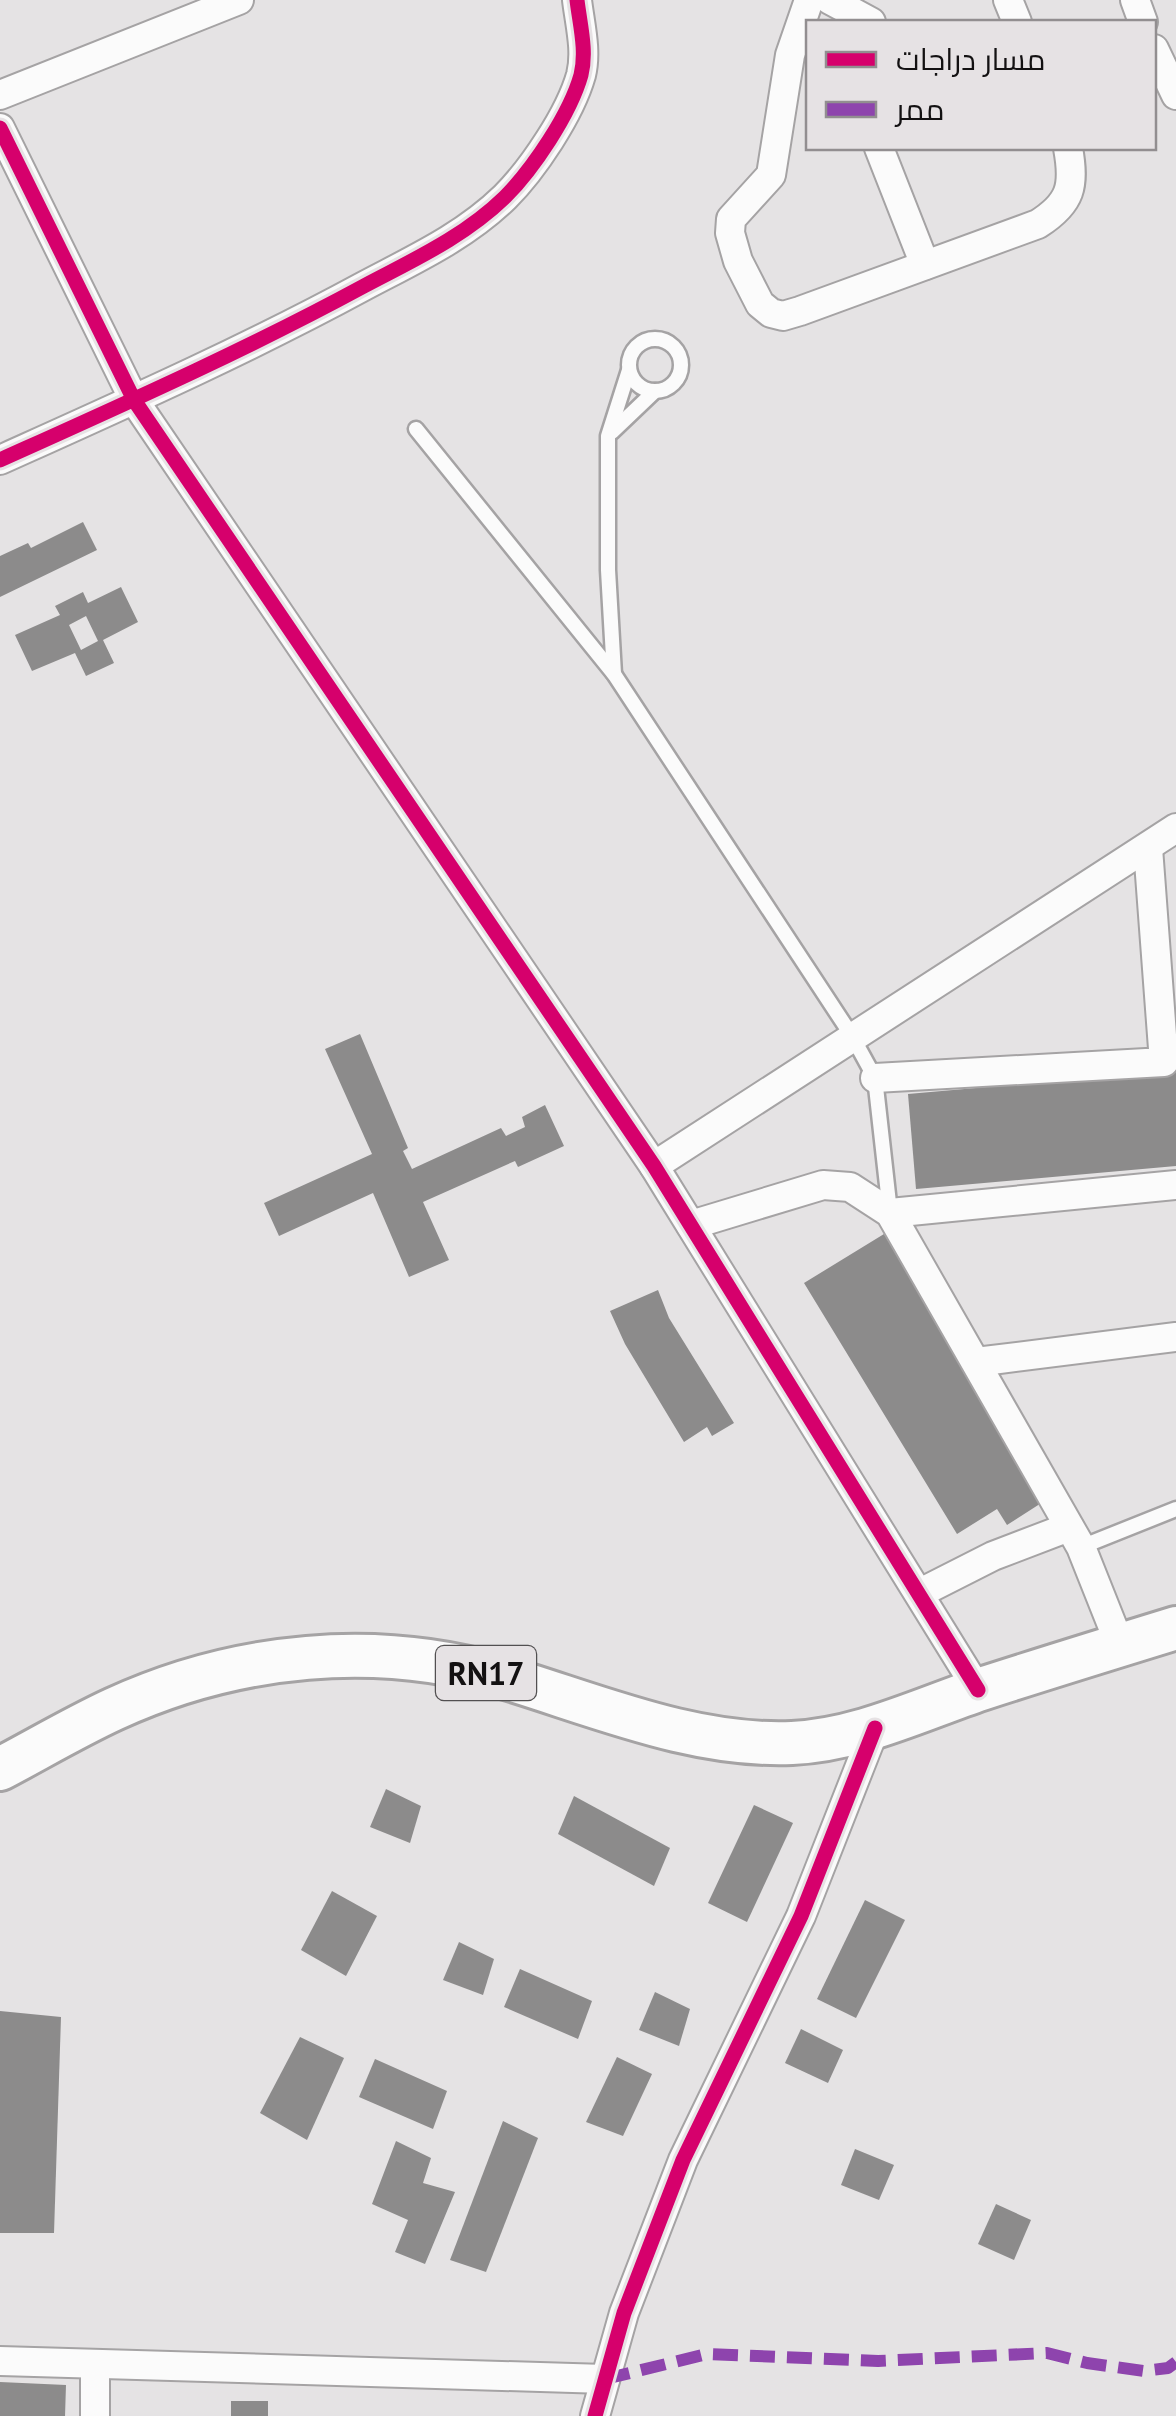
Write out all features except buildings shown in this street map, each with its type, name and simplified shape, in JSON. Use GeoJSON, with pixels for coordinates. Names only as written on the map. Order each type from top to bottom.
{"type":"FeatureCollection","features":[{"type":"Feature","properties":{"kind":"main road","name":"RN17"},"geometry":{"type":"LineString","coordinates":[[0,1768],[138,1699],[209,1676],[283,1660],[337,1654],[402,1656],[472,1669],[674,1730],[718,1738],[793,1743],[874,1728],[978,1690],[1176,1628]]}},
{"type":"Feature","properties":{"kind":"street"},"geometry":{"type":"LineString","coordinates":[[0,95],[170,13],[239,0]]}},
{"type":"Feature","properties":{"kind":"street"},"geometry":{"type":"LineString","coordinates":[[0,460],[331,304],[461,234],[506,196],[540,152],[581,75],[584,49],[577,0]]}},
{"type":"Feature","properties":{"kind":"street"},"geometry":{"type":"LineString","coordinates":[[809,0],[790,55],[771,175],[732,220],[730,234],[738,262],[760,304],[771,313],[782,316],[1038,224],[1059,210],[1068,192],[1072,174],[1068,150]]}},
{"type":"Feature","properties":{"kind":"street"},"geometry":{"type":"LineString","coordinates":[[830,0],[867,20]]}},
{"type":"Feature","properties":{"kind":"street"},"geometry":{"type":"LineString","coordinates":[[1156,54],[1176,95]]}},
{"type":"Feature","properties":{"kind":"street"},"geometry":{"type":"LineString","coordinates":[[0,128],[134,400],[654,1166],[978,1690]]}},
{"type":"Feature","properties":{"kind":"street"},"geometry":{"type":"LineString","coordinates":[[879,150],[925,265]]}},
{"type":"Feature","properties":{"kind":"street"},"geometry":{"type":"LineString","coordinates":[[654,1166],[1176,828]]}},
{"type":"Feature","properties":{"kind":"street"},"geometry":{"type":"LineString","coordinates":[[875,1078],[1170,1062],[1148,848]]}},
{"type":"Feature","properties":{"kind":"street"},"geometry":{"type":"LineString","coordinates":[[691,1225],[823,1185],[850,1187],[890,1213],[1075,1537],[1120,1646]]}},
{"type":"Feature","properties":{"kind":"street"},"geometry":{"type":"LineString","coordinates":[[890,1213],[1176,1185]]}},
{"type":"Feature","properties":{"kind":"street"},"geometry":{"type":"LineString","coordinates":[[976,1362],[1176,1337]]}},
{"type":"Feature","properties":{"kind":"street"},"geometry":{"type":"LineString","coordinates":[[920,1593],[993,1556],[1075,1537]]}},
{"type":"Feature","properties":{"kind":"street"},"geometry":{"type":"LineString","coordinates":[[595,2416],[624,2313],[683,2160],[801,1916],[874,1728]]}},
{"type":"Feature","properties":{"kind":"street"},"geometry":{"type":"LineString","coordinates":[[0,2361],[606,2378]]}},
{"type":"Feature","properties":{"kind":"street"},"geometry":{"type":"LineString","coordinates":[[96,2364],[96,2416]]}},
{"type":"Feature","properties":{"kind":"lane"},"geometry":{"type":"LineString","coordinates":[[608,436],[655,392],[672,386],[682,363],[675,348],[661,339],[644,341],[632,353],[608,436],[608,570],[614,674]]}},
{"type":"Feature","properties":{"kind":"lane"},"geometry":{"type":"LineString","coordinates":[[629,370],[638,385],[655,392]]}},
{"type":"Feature","properties":{"kind":"lane"},"geometry":{"type":"LineString","coordinates":[[416,429],[614,674],[852,1036],[875,1078],[890,1213]]}},
{"type":"Feature","properties":{"kind":"lane"},"geometry":{"type":"LineString","coordinates":[[1075,1537],[1176,1509]]}},
{"type":"Feature","properties":{"kind":"marked path"},"geometry":{"type":"LineString","coordinates":[[605,2379],[707,2354],[878,2361],[1047,2353],[1144,2371],[1168,2368],[1176,2362]]}},
{"type":"Feature","properties":{"kind":"cycle path"},"geometry":{"type":"LineString","coordinates":[[0,460],[319,310],[438,247],[473,224],[516,185],[560,123],[576,90],[583,57],[577,0]]}},
{"type":"Feature","properties":{"kind":"cycle path"},"geometry":{"type":"LineString","coordinates":[[0,128],[134,400],[654,1166],[978,1690]]}},
{"type":"Feature","properties":{"kind":"cycle path"},"geometry":{"type":"LineString","coordinates":[[595,2416],[624,2313],[683,2160],[801,1916],[875,1728]]}}]}
